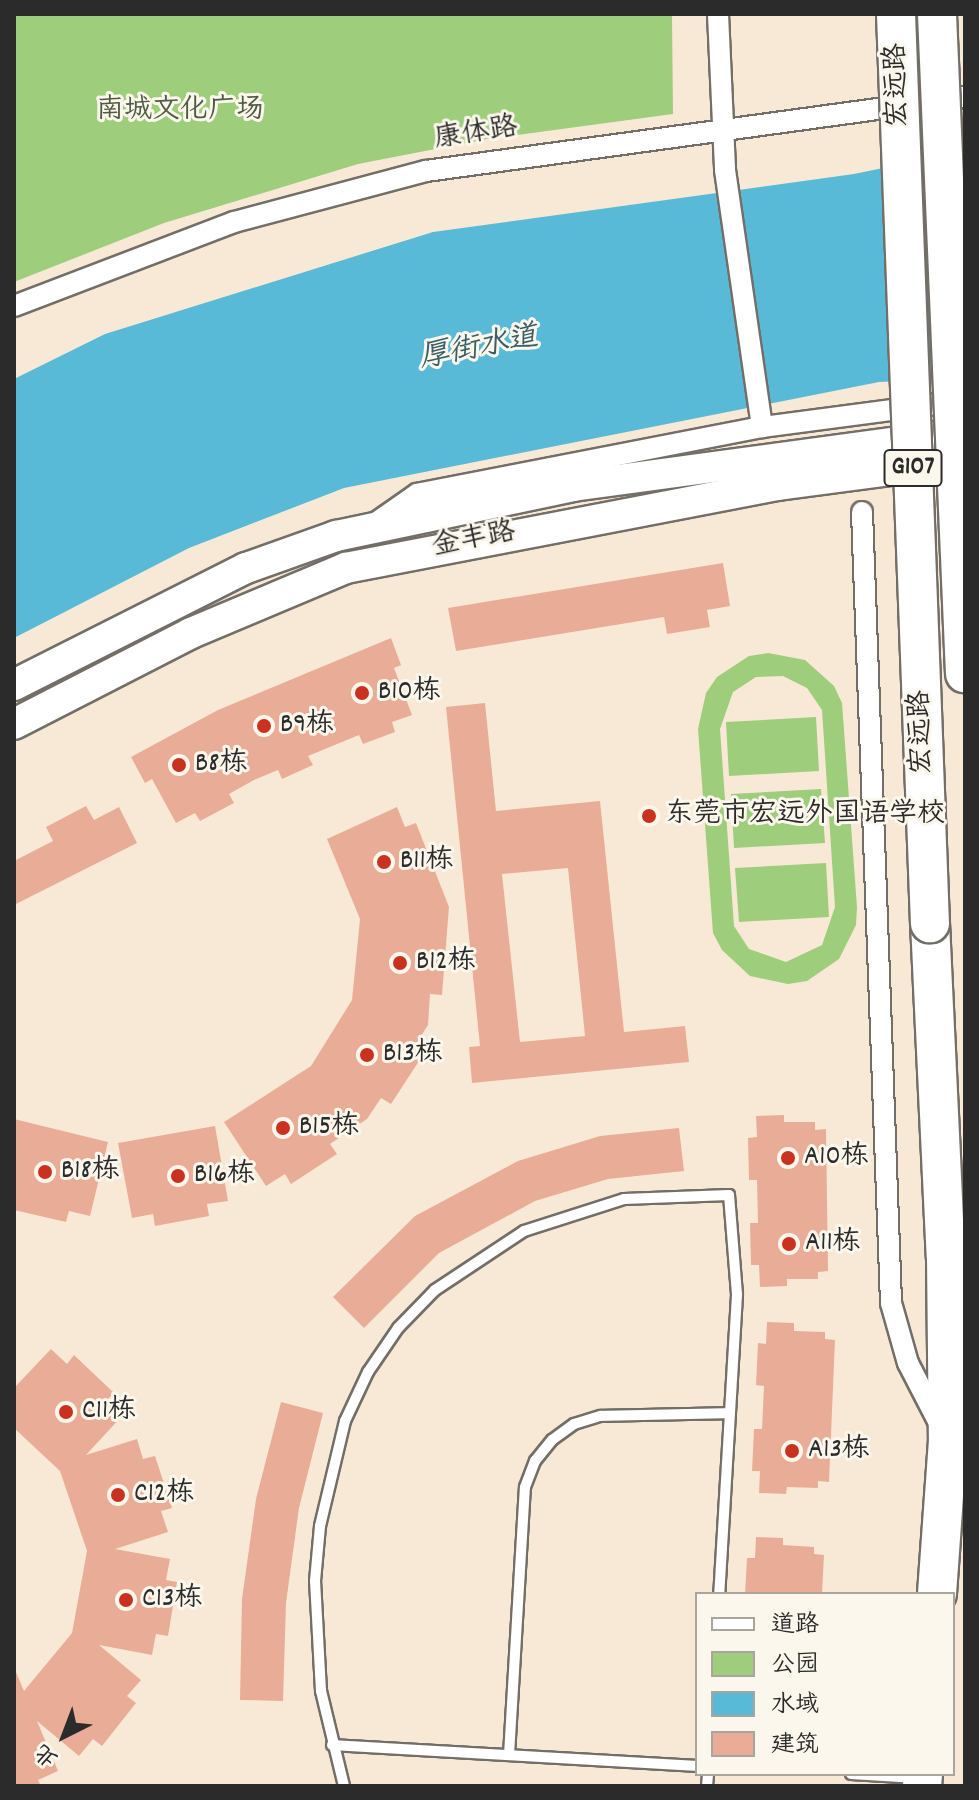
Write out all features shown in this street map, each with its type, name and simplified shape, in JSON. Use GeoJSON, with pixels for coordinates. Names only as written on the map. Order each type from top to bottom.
{"type":"FeatureCollection","features":[{"type":"Feature","properties":{"kind":"highway","name":"宏远路"},"geometry":{"type":"LineString","coordinates":[[896,14],[930,923],[946,1257],[948,1440],[937,1592]]}},
{"type":"Feature","properties":{"kind":"highway","name":"宏远路"},"geometry":{"type":"LineString","coordinates":[[937,14],[965,673]]}},
{"type":"Feature","properties":{"kind":"street"},"geometry":{"type":"LineString","coordinates":[[718,14],[725,170],[762,427]]}},
{"type":"Feature","properties":{"kind":"street","name":"康体路"},"geometry":{"type":"LineString","coordinates":[[14,306],[171,244],[363,185],[490,160],[965,97]]}},
{"type":"Feature","properties":{"kind":"street"},"geometry":{"type":"LineString","coordinates":[[367,529],[417,494],[762,427],[965,400]]}},
{"type":"Feature","properties":{"kind":"street","name":"金丰路"},"geometry":{"type":"LineString","coordinates":[[14,685],[246,568],[367,529],[573,486],[965,433]]}},
{"type":"Feature","properties":{"kind":"street","name":"金丰路"},"geometry":{"type":"LineString","coordinates":[[14,724],[191,633],[346,568],[778,485],[965,460]]}},
{"type":"Feature","properties":{"kind":"street"},"geometry":{"type":"LineString","coordinates":[[862,512],[891,1303],[908,1363],[948,1440]]}},
{"type":"Feature","properties":{"kind":"lane"},"geometry":{"type":"LineString","coordinates":[[344,1786],[332,1745],[315,1636],[318,1554],[331,1472],[345,1421],[368,1372],[398,1328],[435,1290],[524,1231],[573,1212],[624,1199],[729,1195],[737,1295],[719,1592]]}},
{"type":"Feature","properties":{"kind":"lane"},"geometry":{"type":"LineString","coordinates":[[509,1755],[525,1487],[535,1461],[552,1440],[574,1424],[601,1416],[730,1413]]}},
{"type":"Feature","properties":{"kind":"lane"},"geometry":{"type":"LineString","coordinates":[[332,1745],[695,1766]]}},
{"type":"Feature","properties":{"kind":"lane"},"geometry":{"type":"LineString","coordinates":[[879,1776],[922,1779]]}},
{"type":"Feature","properties":{"kind":"green space","name":"南城文化广场"},"geometry":{"type":"Polygon","coordinates":[[[14,14],[672,14],[673,114],[487,139],[358,164],[164,223],[14,282],[14,14]]]}},
{"type":"Feature","properties":{"kind":"green space"},"geometry":{"type":"Polygon","coordinates":[[[768,653],[805,660],[834,686],[842,703],[856,925],[839,959],[807,981],[788,984],[750,976],[722,950],[713,933],[698,729],[706,693],[717,677],[749,656],[768,653]],[[783,676],[756,677],[733,692],[720,729],[734,926],[749,949],[786,962],[822,945],[835,907],[822,710],[807,688],[783,676]]]}},
{"type":"Feature","properties":{"kind":"green space"},"geometry":{"type":"Polygon","coordinates":[[[816,717],[819,771],[729,776],[726,722],[816,717]]]}},
{"type":"Feature","properties":{"kind":"green space"},"geometry":{"type":"Polygon","coordinates":[[[821,789],[825,843],[734,848],[731,794],[821,789]]]}},
{"type":"Feature","properties":{"kind":"green space"},"geometry":{"type":"Polygon","coordinates":[[[826,863],[829,917],[739,922],[735,868],[826,863]]]}},
{"type":"Feature","properties":{"kind":"water","name":"厚街水道"},"geometry":{"type":"Polygon","coordinates":[[[965,151],[965,378],[879,382],[344,488],[189,548],[14,638],[14,379],[105,334],[433,232],[854,174],[965,151]]]}},
{"type":"Feature","properties":{"kind":"building"},"geometry":{"type":"Polygon","coordinates":[[[723,563],[730,606],[707,610],[710,627],[667,634],[664,617],[456,651],[448,608],[723,563]]]}},
{"type":"Feature","properties":{"kind":"building"},"geometry":{"type":"Polygon","coordinates":[[[391,638],[401,665],[394,668],[412,715],[392,722],[395,732],[363,744],[359,735],[308,756],[313,765],[282,779],[278,770],[254,780],[229,794],[234,803],[200,821],[195,813],[176,823],[152,779],[145,783],[131,757],[218,710],[391,638]]]}},
{"type":"Feature","properties":{"kind":"building"},"geometry":{"type":"Polygon","coordinates":[[[485,703],[496,811],[600,801],[624,1032],[685,1026],[689,1062],[472,1083],[469,1047],[480,1046],[446,707],[485,703]],[[568,868],[502,874],[520,1042],[585,1036],[568,868]]]}},
{"type":"Feature","properties":{"kind":"building"},"geometry":{"type":"Polygon","coordinates":[[[86,806],[94,820],[119,807],[137,843],[14,905],[14,861],[53,841],[46,827],[86,806]]]}},
{"type":"Feature","properties":{"kind":"building"},"geometry":{"type":"Polygon","coordinates":[[[397,807],[405,827],[416,823],[449,907],[442,995],[430,994],[428,1025],[411,1052],[421,1058],[391,1104],[381,1098],[367,1119],[330,1144],[337,1154],[291,1184],[285,1174],[266,1186],[224,1122],[311,1066],[352,1000],[360,919],[327,839],[397,807]]]}},
{"type":"Feature","properties":{"kind":"building"},"geometry":{"type":"Polygon","coordinates":[[[784,1115],[784,1122],[815,1122],[815,1130],[826,1129],[828,1271],[818,1272],[818,1279],[787,1279],[787,1286],[760,1287],[759,1265],[751,1265],[750,1223],[758,1223],[757,1180],[749,1180],[748,1138],[757,1137],[756,1116],[784,1115]]]}},
{"type":"Feature","properties":{"kind":"building","name":"B18栋"},"geometry":{"type":"Polygon","coordinates":[[[14,1119],[108,1142],[90,1216],[69,1211],[66,1222],[14,1210],[14,1119]]]}},
{"type":"Feature","properties":{"kind":"building","name":"B16栋"},"geometry":{"type":"Polygon","coordinates":[[[215,1126],[228,1201],[207,1204],[209,1216],[155,1226],[153,1214],[132,1218],[118,1143],[215,1126]]]}},
{"type":"Feature","properties":{"kind":"building"},"geometry":{"type":"Polygon","coordinates":[[[679,1128],[684,1171],[608,1179],[535,1201],[439,1253],[364,1328],[333,1297],[415,1216],[518,1161],[600,1136],[679,1128]]]}},
{"type":"Feature","properties":{"kind":"building"},"geometry":{"type":"Polygon","coordinates":[[[767,1322],[794,1323],[794,1331],[825,1332],[825,1339],[835,1340],[829,1482],[818,1481],[818,1488],[787,1487],[786,1494],[759,1493],[760,1471],[752,1471],[754,1429],[762,1429],[764,1386],[756,1385],[758,1343],[766,1344],[767,1322]]]}},
{"type":"Feature","properties":{"kind":"building"},"geometry":{"type":"Polygon","coordinates":[[[51,1349],[67,1364],[74,1355],[114,1393],[106,1401],[122,1416],[86,1455],[137,1439],[143,1459],[155,1456],[172,1508],[161,1511],[168,1532],[115,1549],[170,1559],[166,1580],[177,1582],[168,1636],[156,1634],[152,1655],[99,1645],[141,1680],[127,1696],[136,1703],[102,1746],[93,1739],[79,1756],[37,1721],[58,1771],[38,1780],[41,1786],[14,1786],[14,1667],[24,1691],[72,1633],[87,1551],[60,1471],[14,1428],[14,1388],[51,1349]]]}},
{"type":"Feature","properties":{"kind":"building"},"geometry":{"type":"Polygon","coordinates":[[[281,1402],[323,1413],[299,1508],[286,1603],[283,1701],[240,1700],[242,1599],[256,1499],[281,1402]]]}},
{"type":"Feature","properties":{"kind":"building"},"geometry":{"type":"Polygon","coordinates":[[[756,1537],[783,1538],[783,1545],[814,1547],[814,1554],[824,1555],[822,1592],[745,1592],[747,1558],[755,1558],[756,1537]]]}},
{"type":"Feature","properties":{"kind":"place","name":"B10栋"},"geometry":{"type":"Point","coordinates":[362,693]}},
{"type":"Feature","properties":{"kind":"place","name":"B9栋"},"geometry":{"type":"Point","coordinates":[264,726]}},
{"type":"Feature","properties":{"kind":"place","name":"B8栋"},"geometry":{"type":"Point","coordinates":[179,765]}},
{"type":"Feature","properties":{"kind":"place","name":"东莞市宏远外国语学校"},"geometry":{"type":"Point","coordinates":[649,816]}},
{"type":"Feature","properties":{"kind":"place","name":"B11栋"},"geometry":{"type":"Point","coordinates":[384,862]}},
{"type":"Feature","properties":{"kind":"place","name":"B12栋"},"geometry":{"type":"Point","coordinates":[400,963]}},
{"type":"Feature","properties":{"kind":"place","name":"B13栋"},"geometry":{"type":"Point","coordinates":[367,1055]}},
{"type":"Feature","properties":{"kind":"place","name":"B15栋"},"geometry":{"type":"Point","coordinates":[283,1128]}},
{"type":"Feature","properties":{"kind":"place","name":"A10栋"},"geometry":{"type":"Point","coordinates":[788,1158]}},
{"type":"Feature","properties":{"kind":"place","name":"B18栋"},"geometry":{"type":"Point","coordinates":[45,1172]}},
{"type":"Feature","properties":{"kind":"place","name":"B16栋"},"geometry":{"type":"Point","coordinates":[178,1176]}},
{"type":"Feature","properties":{"kind":"place","name":"A11栋"},"geometry":{"type":"Point","coordinates":[789,1244]}},
{"type":"Feature","properties":{"kind":"place","name":"C11栋"},"geometry":{"type":"Point","coordinates":[66,1412]}},
{"type":"Feature","properties":{"kind":"place","name":"A13栋"},"geometry":{"type":"Point","coordinates":[792,1451]}},
{"type":"Feature","properties":{"kind":"place","name":"C12栋"},"geometry":{"type":"Point","coordinates":[118,1495]}},
{"type":"Feature","properties":{"kind":"place","name":"C13栋"},"geometry":{"type":"Point","coordinates":[126,1600]}}]}
